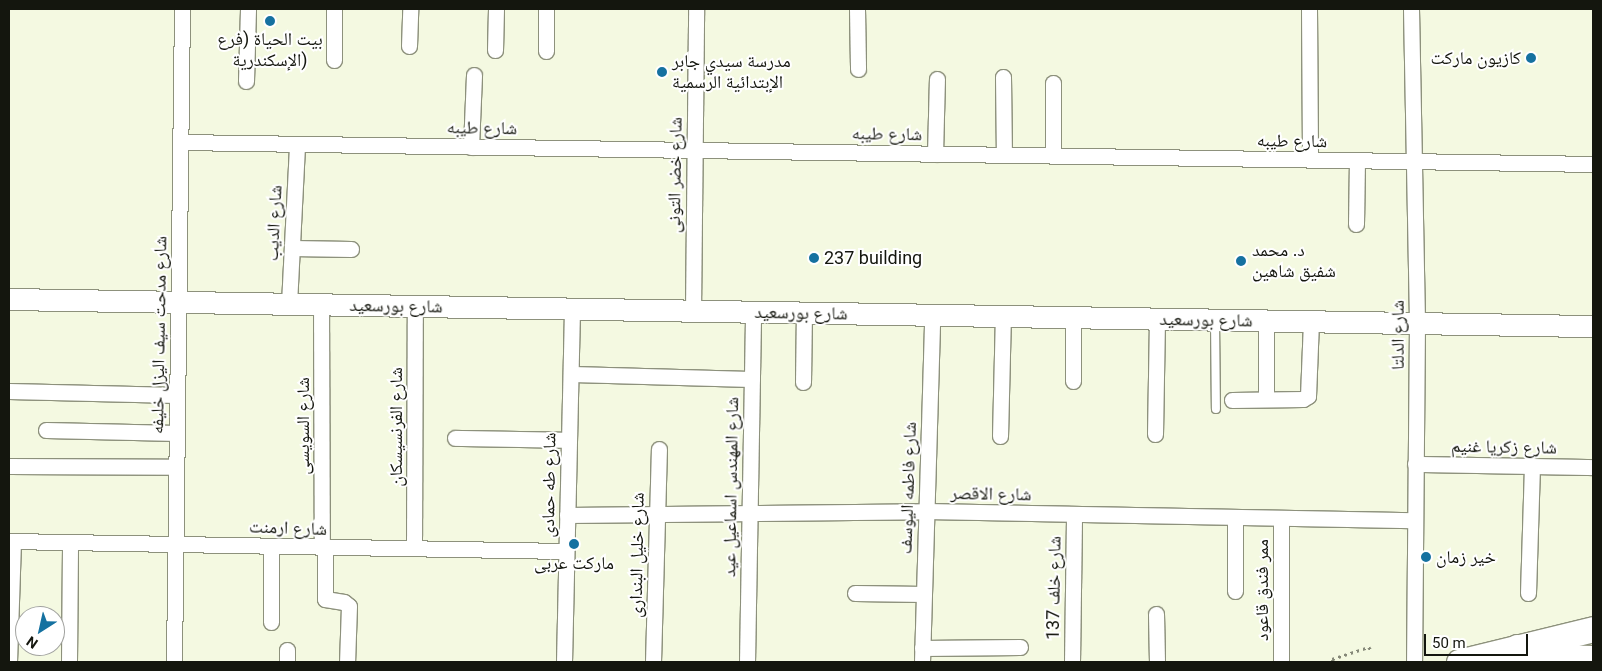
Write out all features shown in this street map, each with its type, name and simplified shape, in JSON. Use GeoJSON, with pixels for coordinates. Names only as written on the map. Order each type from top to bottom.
{"type":"FeatureCollection","features":[{"type":"Feature","properties":{"kind":"highway"},"geometry":{"type":"LineString","coordinates":[[1459,662],[1593,629]]}},
{"type":"Feature","properties":{"kind":"highway"},"geometry":{"type":"LineString","coordinates":[[1517,647],[1550,657],[1593,658]]}},
{"type":"Feature","properties":{"kind":"main road","name":"شارع بورسعيد"},"geometry":{"type":"LineString","coordinates":[[9,299],[1593,326]]}},
{"type":"Feature","properties":{"kind":"street","name":"شارع مدحت سيف اليزل خليفه"},"geometry":{"type":"LineString","coordinates":[[174,662],[182,9]]}},
{"type":"Feature","properties":{"kind":"street"},"geometry":{"type":"LineString","coordinates":[[246,81],[248,9]]}},
{"type":"Feature","properties":{"kind":"street"},"geometry":{"type":"LineString","coordinates":[[334,9],[334,60]]}},
{"type":"Feature","properties":{"kind":"street"},"geometry":{"type":"LineString","coordinates":[[409,46],[410,9]]}},
{"type":"Feature","properties":{"kind":"street"},"geometry":{"type":"LineString","coordinates":[[495,50],[496,9]]}},
{"type":"Feature","properties":{"kind":"street"},"geometry":{"type":"LineString","coordinates":[[546,9],[546,51]]}},
{"type":"Feature","properties":{"kind":"street","name":"شارع خضر التونى"},"geometry":{"type":"LineString","coordinates":[[693,311],[696,9]]}},
{"type":"Feature","properties":{"kind":"street"},"geometry":{"type":"LineString","coordinates":[[857,9],[858,69]]}},
{"type":"Feature","properties":{"kind":"street"},"geometry":{"type":"LineString","coordinates":[[1309,9],[1310,160]]}},
{"type":"Feature","properties":{"kind":"street","name":"شارع الدلتا"},"geometry":{"type":"LineString","coordinates":[[1411,9],[1417,324],[1414,662]]}},
{"type":"Feature","properties":{"kind":"street"},"geometry":{"type":"LineString","coordinates":[[470,146],[474,75]]}},
{"type":"Feature","properties":{"kind":"street"},"geometry":{"type":"LineString","coordinates":[[1003,77],[1004,155]]}},
{"type":"Feature","properties":{"kind":"street"},"geometry":{"type":"LineString","coordinates":[[935,154],[937,79]]}},
{"type":"Feature","properties":{"kind":"street"},"geometry":{"type":"LineString","coordinates":[[1052,83],[1053,156]]}},
{"type":"Feature","properties":{"kind":"street","name":"شارع طيبه"},"geometry":{"type":"LineString","coordinates":[[180,142],[1593,164]]}},
{"type":"Feature","properties":{"kind":"street","name":"شارع الديب"},"geometry":{"type":"LineString","coordinates":[[289,304],[297,144]]}},
{"type":"Feature","properties":{"kind":"street"},"geometry":{"type":"LineString","coordinates":[[1356,224],[1357,160]]}},
{"type":"Feature","properties":{"kind":"street"},"geometry":{"type":"LineString","coordinates":[[292,248],[351,249]]}},
{"type":"Feature","properties":{"kind":"street","name":"شارع السويسى"},"geometry":{"type":"LineString","coordinates":[[321,305],[325,599],[344,602],[348,606],[347,662]]}},
{"type":"Feature","properties":{"kind":"street","name":"شارع الفرنسيسكان"},"geometry":{"type":"LineString","coordinates":[[414,548],[415,306]]}},
{"type":"Feature","properties":{"kind":"street","name":"شارع طه حمادى"},"geometry":{"type":"LineString","coordinates":[[564,662],[572,309]]}},
{"type":"Feature","properties":{"kind":"street","name":"شارع المهندس اسماعيل عيد"},"geometry":{"type":"LineString","coordinates":[[747,662],[753,312]]}},
{"type":"Feature","properties":{"kind":"street"},"geometry":{"type":"LineString","coordinates":[[803,382],[804,313]]}},
{"type":"Feature","properties":{"kind":"street","name":"شارع فاطمه اليوسف"},"geometry":{"type":"LineString","coordinates":[[922,655],[932,315]]}},
{"type":"Feature","properties":{"kind":"street"},"geometry":{"type":"LineString","coordinates":[[1000,436],[1003,317]]}},
{"type":"Feature","properties":{"kind":"street"},"geometry":{"type":"LineString","coordinates":[[1073,381],[1074,318]]}},
{"type":"Feature","properties":{"kind":"street"},"geometry":{"type":"LineString","coordinates":[[1155,434],[1158,319]]}},
{"type":"Feature","properties":{"kind":"street"},"geometry":{"type":"LineString","coordinates":[[1266,321],[1266,399]]}},
{"type":"Feature","properties":{"kind":"street"},"geometry":{"type":"LineString","coordinates":[[1232,400],[1303,399],[1310,393],[1311,322]]}},
{"type":"Feature","properties":{"kind":"street"},"geometry":{"type":"LineString","coordinates":[[571,374],[752,379]]}},
{"type":"Feature","properties":{"kind":"street"},"geometry":{"type":"LineString","coordinates":[[9,391],[177,395]]}},
{"type":"Feature","properties":{"kind":"street"},"geometry":{"type":"LineString","coordinates":[[46,430],[177,433]]}},
{"type":"Feature","properties":{"kind":"street"},"geometry":{"type":"LineString","coordinates":[[456,438],[569,440]]}},
{"type":"Feature","properties":{"kind":"street","name":"شارع خليل البندارى"},"geometry":{"type":"LineString","coordinates":[[653,662],[659,449]]}},
{"type":"Feature","properties":{"kind":"street","name":"شارع زكريا غنيم"},"geometry":{"type":"LineString","coordinates":[[1415,464],[1593,467]]}},
{"type":"Feature","properties":{"kind":"street"},"geometry":{"type":"LineString","coordinates":[[9,466],[176,468]]}},
{"type":"Feature","properties":{"kind":"street"},"geometry":{"type":"LineString","coordinates":[[1528,593],[1532,466]]}},
{"type":"Feature","properties":{"kind":"street","name":"شارع الاقصر"},"geometry":{"type":"LineString","coordinates":[[567,515],[926,511],[1414,520]]}},
{"type":"Feature","properties":{"kind":"street","name":"شارع خلف 137"},"geometry":{"type":"LineString","coordinates":[[1072,662],[1074,514]]}},
{"type":"Feature","properties":{"kind":"street"},"geometry":{"type":"LineString","coordinates":[[1235,517],[1235,592]]}},
{"type":"Feature","properties":{"kind":"street","name":"ممر فندق قاعود"},"geometry":{"type":"LineString","coordinates":[[1281,518],[1281,662]]}},
{"type":"Feature","properties":{"kind":"street"},"geometry":{"type":"LineString","coordinates":[[10,662],[11,541]]}},
{"type":"Feature","properties":{"kind":"street","name":"شارع ارمنت"},"geometry":{"type":"LineString","coordinates":[[11,541],[566,551]]}},
{"type":"Feature","properties":{"kind":"street"},"geometry":{"type":"LineString","coordinates":[[69,662],[70,542]]}},
{"type":"Feature","properties":{"kind":"street"},"geometry":{"type":"LineString","coordinates":[[270,546],[271,622]]}},
{"type":"Feature","properties":{"kind":"street"},"geometry":{"type":"LineString","coordinates":[[855,593],[924,594]]}},
{"type":"Feature","properties":{"kind":"street"},"geometry":{"type":"LineString","coordinates":[[1156,614],[1157,662]]}},
{"type":"Feature","properties":{"kind":"street"},"geometry":{"type":"LineString","coordinates":[[922,655],[1020,647]]}},
{"type":"Feature","properties":{"kind":"lane"},"geometry":{"type":"LineString","coordinates":[[1215,320],[1216,409]]}},
{"type":"Feature","properties":{"kind":"path"},"geometry":{"type":"LineString","coordinates":[[1333,662],[1332,659],[1369,647],[1372,652]]}},
{"type":"Feature","properties":{"kind":"place","name":"بيت الحياة (فرع الإسكندرية)"},"geometry":{"type":"Point","coordinates":[270,21]}},
{"type":"Feature","properties":{"kind":"place","name":"كازيون ماركت"},"geometry":{"type":"Point","coordinates":[1531,58]}},
{"type":"Feature","properties":{"kind":"place","name":"مدرسة سيدي جابر الإبتدائية الرسمية"},"geometry":{"type":"Point","coordinates":[662,72]}},
{"type":"Feature","properties":{"kind":"place","name":"237 building"},"geometry":{"type":"Point","coordinates":[814,258]}},
{"type":"Feature","properties":{"kind":"place","name":"د. محمد شفيق شاهين"},"geometry":{"type":"Point","coordinates":[1241,261]}},
{"type":"Feature","properties":{"kind":"place","name":"ماركت عربى"},"geometry":{"type":"Point","coordinates":[574,544]}},
{"type":"Feature","properties":{"kind":"place","name":"خير زمان"},"geometry":{"type":"Point","coordinates":[1426,557]}}]}
